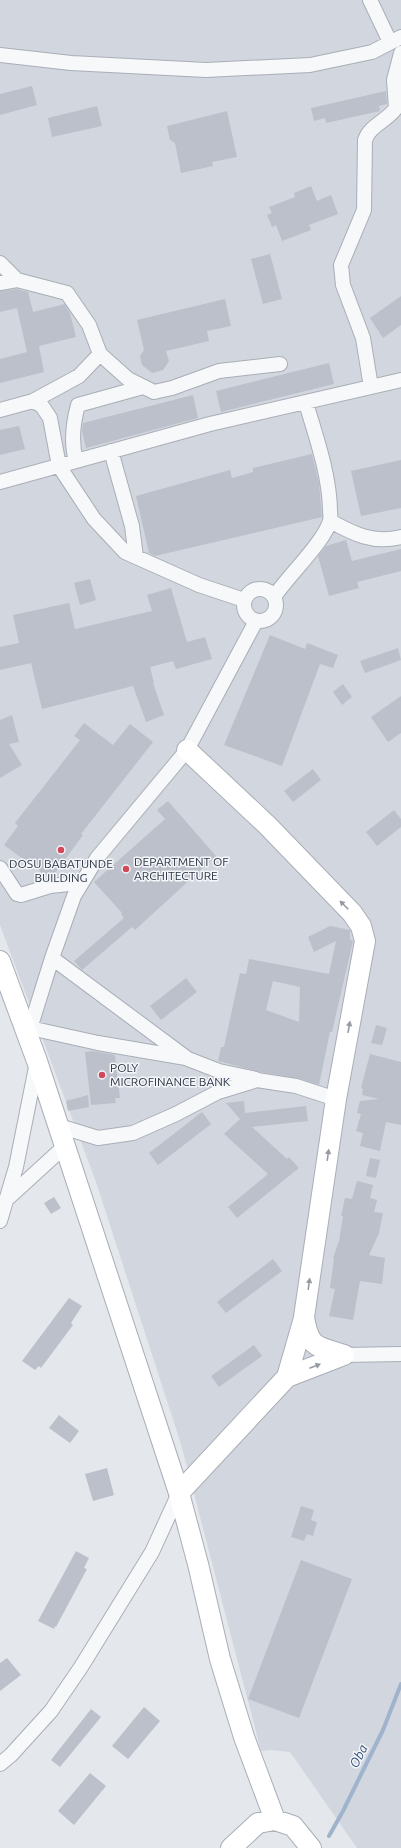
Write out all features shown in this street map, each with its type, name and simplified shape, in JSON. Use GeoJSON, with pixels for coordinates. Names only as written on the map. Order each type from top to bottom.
{"type":"FeatureCollection","features":[{"type":"Feature","properties":{"kind":"street"},"geometry":{"type":"LineString","coordinates":[[0,55],[71,62],[206,70],[310,65],[372,52],[396,40],[370,0]]}},
{"type":"Feature","properties":{"kind":"street"},"geometry":{"type":"LineString","coordinates":[[371,387],[363,338],[342,285],[342,265],[364,210],[366,140],[368,132],[391,116],[396,108],[394,80],[401,53]]}},
{"type":"Feature","properties":{"kind":"street"},"geometry":{"type":"LineString","coordinates":[[0,263],[17,280]]}},
{"type":"Feature","properties":{"kind":"street"},"geometry":{"type":"LineString","coordinates":[[0,283],[17,280],[67,293],[89,325],[100,354],[128,379],[154,392],[172,388],[218,370],[280,364]]}},
{"type":"Feature","properties":{"kind":"street"},"geometry":{"type":"LineString","coordinates":[[0,410],[33,401],[79,376],[100,354]]}},
{"type":"Feature","properties":{"kind":"street"},"geometry":{"type":"LineString","coordinates":[[0,482],[210,424],[401,380]]}},
{"type":"Feature","properties":{"kind":"street"},"geometry":{"type":"LineString","coordinates":[[76,461],[72,448],[75,416],[78,405],[143,387]]}},
{"type":"Feature","properties":{"kind":"street"},"geometry":{"type":"LineString","coordinates":[[33,401],[42,406],[50,418],[60,466],[94,519],[125,552],[199,585],[244,600]]}},
{"type":"Feature","properties":{"kind":"street"},"geometry":{"type":"LineString","coordinates":[[274,597],[283,583],[320,540],[330,521],[330,499],[322,455],[306,403]]}},
{"type":"Feature","properties":{"kind":"street"},"geometry":{"type":"LineString","coordinates":[[111,451],[132,526],[136,557]]}},
{"type":"Feature","properties":{"kind":"street"},"geometry":{"type":"LineString","coordinates":[[330,521],[349,531],[370,539],[401,537]]}},
{"type":"Feature","properties":{"kind":"street"},"geometry":{"type":"LineString","coordinates":[[260,589],[271,593],[274,597],[276,607],[275,613],[267,620],[256,621],[247,616],[244,600],[250,592],[260,589]]}},
{"type":"Feature","properties":{"kind":"street"},"geometry":{"type":"LineString","coordinates":[[29,1031],[52,958],[74,896],[97,858],[187,750],[256,621]]}},
{"type":"Feature","properties":{"kind":"street"},"geometry":{"type":"LineString","coordinates":[[187,750],[266,826],[352,913],[361,926],[365,941],[336,1099],[304,1317],[287,1377]]}},
{"type":"Feature","properties":{"kind":"street"},"geometry":{"type":"LineString","coordinates":[[0,868],[16,894],[22,896],[50,886],[69,884],[79,887]]}},
{"type":"Feature","properties":{"kind":"street"},"geometry":{"type":"LineString","coordinates":[[52,958],[188,1059]]}},
{"type":"Feature","properties":{"kind":"street"},"geometry":{"type":"LineString","coordinates":[[0,961],[29,1031],[37,1061],[179,1493],[198,1564],[220,1659],[244,1736],[275,1820]]}},
{"type":"Feature","properties":{"kind":"street"},"geometry":{"type":"LineString","coordinates":[[29,1031],[188,1059],[219,1071],[257,1080],[296,1086],[336,1099]]}},
{"type":"Feature","properties":{"kind":"street"},"geometry":{"type":"LineString","coordinates":[[0,1221],[16,1166],[37,1061]]}},
{"type":"Feature","properties":{"kind":"street"},"geometry":{"type":"LineString","coordinates":[[59,1126],[98,1138],[133,1133],[176,1114],[218,1092],[257,1080]]}},
{"type":"Feature","properties":{"kind":"street"},"geometry":{"type":"LineString","coordinates":[[6,1199],[65,1146]]}},
{"type":"Feature","properties":{"kind":"street"},"geometry":{"type":"LineString","coordinates":[[304,1317],[307,1334],[312,1342],[318,1346],[344,1355],[401,1354]]}},
{"type":"Feature","properties":{"kind":"street"},"geometry":{"type":"LineString","coordinates":[[0,1764],[11,1755],[51,1710],[81,1667],[152,1552],[179,1493],[287,1377],[344,1355]]}},
{"type":"Feature","properties":{"kind":"street"},"geometry":{"type":"LineString","coordinates":[[231,1848],[258,1823],[275,1820],[293,1826],[311,1848]]}},
{"type":"Feature","properties":{"kind":"shaded area"},"geometry":{"type":"Polygon","coordinates":[[[0,0],[401,0],[401,1848],[357,1848],[290,1752],[271,1750],[261,1751],[181,1444],[96,1182],[0,925],[0,0]]]}},
{"type":"Feature","properties":{"kind":"building"},"geometry":{"type":"Polygon","coordinates":[[[32,86],[37,105],[0,115],[0,94],[32,86]]]}},
{"type":"Feature","properties":{"kind":"building"},"geometry":{"type":"Polygon","coordinates":[[[386,91],[387,104],[379,106],[380,111],[326,123],[325,118],[314,121],[311,108],[386,91]]]}},
{"type":"Feature","properties":{"kind":"building"},"geometry":{"type":"Polygon","coordinates":[[[97,106],[102,126],[52,137],[48,118],[97,106]]]}},
{"type":"Feature","properties":{"kind":"building"},"geometry":{"type":"Polygon","coordinates":[[[227,111],[237,157],[212,162],[213,166],[181,173],[175,143],[170,140],[167,126],[227,111]]]}},
{"type":"Feature","properties":{"kind":"building"},"geometry":{"type":"Polygon","coordinates":[[[311,186],[317,201],[331,195],[338,214],[309,225],[311,230],[282,241],[276,225],[272,227],[267,215],[272,213],[269,207],[295,197],[294,193],[311,186]]]}},
{"type":"Feature","properties":{"kind":"building"},"geometry":{"type":"Polygon","coordinates":[[[270,254],[282,299],[263,304],[251,259],[270,254]]]}},
{"type":"Feature","properties":{"kind":"building"},"geometry":{"type":"Polygon","coordinates":[[[17,289],[28,292],[33,312],[65,304],[70,313],[76,337],[39,346],[44,372],[0,383],[0,359],[27,352],[17,308],[0,312],[0,291],[17,289]]]}},
{"type":"Feature","properties":{"kind":"building"},"geometry":{"type":"Polygon","coordinates":[[[401,296],[401,325],[383,338],[370,318],[401,296]]]}},
{"type":"Feature","properties":{"kind":"building"},"geometry":{"type":"Polygon","coordinates":[[[225,299],[231,326],[207,331],[209,341],[166,351],[169,361],[163,370],[152,373],[142,365],[140,356],[144,350],[137,320],[225,299]]]}},
{"type":"Feature","properties":{"kind":"building"},"geometry":{"type":"Polygon","coordinates":[[[329,363],[334,384],[221,412],[216,391],[329,363]]]}},
{"type":"Feature","properties":{"kind":"building"},"geometry":{"type":"Polygon","coordinates":[[[193,395],[198,418],[86,448],[82,431],[83,423],[193,395]]]}},
{"type":"Feature","properties":{"kind":"building"},"geometry":{"type":"Polygon","coordinates":[[[19,426],[25,449],[0,455],[0,430],[19,426]]]}},
{"type":"Feature","properties":{"kind":"building"},"geometry":{"type":"Polygon","coordinates":[[[312,454],[319,483],[322,517],[155,556],[149,553],[136,496],[230,470],[232,478],[253,472],[253,468],[312,454]]]}},
{"type":"Feature","properties":{"kind":"building"},"geometry":{"type":"Polygon","coordinates":[[[401,460],[401,508],[361,516],[351,471],[401,460]]]}},
{"type":"Feature","properties":{"kind":"building"},"geometry":{"type":"Polygon","coordinates":[[[346,540],[352,561],[401,549],[401,571],[357,582],[359,588],[329,596],[318,556],[326,546],[346,540]]]}},
{"type":"Feature","properties":{"kind":"building"},"geometry":{"type":"Polygon","coordinates":[[[90,579],[96,600],[80,605],[74,583],[90,579]]]}},
{"type":"Feature","properties":{"kind":"building"},"geometry":{"type":"Polygon","coordinates":[[[171,588],[187,642],[205,637],[212,659],[176,669],[173,661],[150,667],[153,683],[164,715],[146,722],[133,686],[42,709],[31,663],[0,670],[0,647],[19,643],[13,615],[69,603],[75,629],[152,611],[147,595],[171,588]]]}},
{"type":"Feature","properties":{"kind":"building"},"geometry":{"type":"Polygon","coordinates":[[[270,635],[305,649],[307,643],[338,655],[333,668],[320,664],[282,766],[224,745],[270,635]]]}},
{"type":"Feature","properties":{"kind":"building"},"geometry":{"type":"Polygon","coordinates":[[[398,648],[401,660],[365,673],[360,661],[398,648]]]}},
{"type":"Feature","properties":{"kind":"building"},"geometry":{"type":"Polygon","coordinates":[[[343,684],[352,697],[342,705],[333,692],[343,684]]]}},
{"type":"Feature","properties":{"kind":"building"},"geometry":{"type":"Polygon","coordinates":[[[401,696],[401,733],[388,742],[371,717],[401,696]]]}},
{"type":"Feature","properties":{"kind":"building"},"geometry":{"type":"Polygon","coordinates":[[[12,715],[19,742],[9,744],[22,765],[0,778],[0,720],[12,715]]]}},
{"type":"Feature","properties":{"kind":"building"},"geometry":{"type":"Polygon","coordinates":[[[84,723],[113,745],[130,724],[153,742],[81,834],[83,835],[52,877],[49,878],[4,845],[18,826],[15,823],[80,740],[74,736],[84,723]]]}},
{"type":"Feature","properties":{"kind":"building"},"geometry":{"type":"Polygon","coordinates":[[[313,769],[321,780],[293,802],[284,791],[313,769]]]}},
{"type":"Feature","properties":{"kind":"building","name":"DEPARTMENT OF ARCHITECTURE"},"geometry":{"type":"Polygon","coordinates":[[[168,801],[216,856],[135,930],[132,927],[82,970],[74,961],[124,918],[121,914],[122,913],[94,882],[165,819],[157,810],[168,801]]]}},
{"type":"Feature","properties":{"kind":"building"},"geometry":{"type":"Polygon","coordinates":[[[394,810],[401,819],[401,827],[377,846],[366,832],[394,810]]]}},
{"type":"Feature","properties":{"kind":"building"},"geometry":{"type":"Polygon","coordinates":[[[330,926],[350,930],[350,939],[353,941],[332,1032],[330,1032],[319,1085],[297,1078],[260,1072],[218,1061],[221,1047],[224,1047],[240,973],[246,974],[249,959],[329,974],[336,941],[314,952],[308,937],[330,926]],[[273,981],[266,1010],[299,1022],[300,987],[273,981]]]}},
{"type":"Feature","properties":{"kind":"building"},"geometry":{"type":"Polygon","coordinates":[[[186,978],[197,992],[161,1020],[150,1006],[186,978]]]}},
{"type":"Feature","properties":{"kind":"building"},"geometry":{"type":"Polygon","coordinates":[[[376,1025],[387,1028],[382,1045],[371,1043],[376,1025]]]}},
{"type":"Feature","properties":{"kind":"building","name":"POLY MICROFINANCE BANK"},"geometry":{"type":"Polygon","coordinates":[[[93,1051],[115,1055],[120,1098],[115,1098],[116,1103],[91,1105],[85,1052],[93,1051]]]}},
{"type":"Feature","properties":{"kind":"building"},"geometry":{"type":"Polygon","coordinates":[[[370,1054],[401,1062],[401,1125],[386,1122],[380,1151],[360,1146],[363,1133],[356,1131],[361,1114],[357,1113],[360,1101],[379,1099],[362,1095],[363,1089],[361,1088],[370,1054]]]}},
{"type":"Feature","properties":{"kind":"building"},"geometry":{"type":"Polygon","coordinates":[[[88,1095],[89,1107],[68,1111],[66,1101],[88,1095]]]}},
{"type":"Feature","properties":{"kind":"building"},"geometry":{"type":"Polygon","coordinates":[[[244,1101],[245,1113],[306,1106],[308,1121],[252,1127],[287,1159],[289,1157],[299,1168],[237,1218],[228,1207],[268,1174],[224,1134],[240,1119],[226,1103],[244,1101]]]}},
{"type":"Feature","properties":{"kind":"building"},"geometry":{"type":"Polygon","coordinates":[[[202,1112],[211,1124],[158,1165],[149,1153],[202,1112]]]}},
{"type":"Feature","properties":{"kind":"building"},"geometry":{"type":"Polygon","coordinates":[[[370,1158],[380,1160],[376,1178],[366,1176],[370,1158]]]}},
{"type":"Feature","properties":{"kind":"building"},"geometry":{"type":"Polygon","coordinates":[[[357,1181],[373,1185],[370,1198],[377,1200],[374,1212],[383,1213],[379,1233],[369,1255],[385,1258],[382,1284],[360,1281],[353,1320],[329,1316],[335,1289],[330,1288],[333,1258],[339,1241],[343,1216],[341,1216],[345,1198],[352,1199],[357,1181]]]}},
{"type":"Feature","properties":{"kind":"building"},"geometry":{"type":"Polygon","coordinates":[[[54,1197],[61,1208],[51,1214],[44,1203],[54,1197]]]}},
{"type":"Feature","properties":{"kind":"building"},"geometry":{"type":"Polygon","coordinates":[[[273,1259],[282,1271],[226,1313],[217,1302],[273,1259]]]}},
{"type":"Feature","properties":{"kind":"building"},"geometry":{"type":"Polygon","coordinates":[[[69,1298],[82,1306],[71,1323],[73,1325],[41,1368],[39,1366],[35,1370],[22,1361],[69,1298]]]}},
{"type":"Feature","properties":{"kind":"building"},"geometry":{"type":"Polygon","coordinates":[[[254,1345],[262,1356],[219,1387],[211,1376],[254,1345]]]}},
{"type":"Feature","properties":{"kind":"building"},"geometry":{"type":"Polygon","coordinates":[[[59,1415],[79,1431],[70,1443],[49,1428],[59,1415]]]}},
{"type":"Feature","properties":{"kind":"building"},"geometry":{"type":"Polygon","coordinates":[[[107,1468],[114,1495],[93,1501],[85,1474],[107,1468]]]}},
{"type":"Feature","properties":{"kind":"building"},"geometry":{"type":"Polygon","coordinates":[[[301,1506],[314,1510],[311,1520],[317,1522],[313,1536],[307,1534],[304,1541],[291,1537],[301,1506]]]}},
{"type":"Feature","properties":{"kind":"building"},"geometry":{"type":"Polygon","coordinates":[[[76,1551],[89,1558],[84,1568],[87,1569],[54,1629],[38,1621],[76,1551]]]}},
{"type":"Feature","properties":{"kind":"building"},"geometry":{"type":"Polygon","coordinates":[[[301,1560],[352,1579],[299,1718],[248,1699],[301,1560]]]}},
{"type":"Feature","properties":{"kind":"building"},"geometry":{"type":"Polygon","coordinates":[[[7,1658],[21,1675],[0,1691],[0,1663],[7,1658]]]}},
{"type":"Feature","properties":{"kind":"building"},"geometry":{"type":"Polygon","coordinates":[[[144,1707],[160,1721],[128,1759],[112,1746],[144,1707]]]}},
{"type":"Feature","properties":{"kind":"building"},"geometry":{"type":"Polygon","coordinates":[[[91,1709],[101,1717],[60,1767],[51,1760],[91,1709]]]}},
{"type":"Feature","properties":{"kind":"building"},"geometry":{"type":"Polygon","coordinates":[[[90,1773],[106,1786],[74,1825],[58,1811],[90,1773]]]}},
{"type":"Feature","properties":{"kind":"waterway","name":"Oba"},"geometry":{"type":"LineString","coordinates":[[329,1836],[383,1730],[401,1684]]}},
{"type":"Feature","properties":{"kind":"place","name":"DOSU BABATUNDE BUILDING"},"geometry":{"type":"Point","coordinates":[61,850]}},
{"type":"Feature","properties":{"kind":"place","name":"DEPARTMENT OF ARCHITECTURE"},"geometry":{"type":"Point","coordinates":[126,869]}},
{"type":"Feature","properties":{"kind":"place","name":"POLY MICROFINANCE BANK"},"geometry":{"type":"Point","coordinates":[102,1075]}}]}
